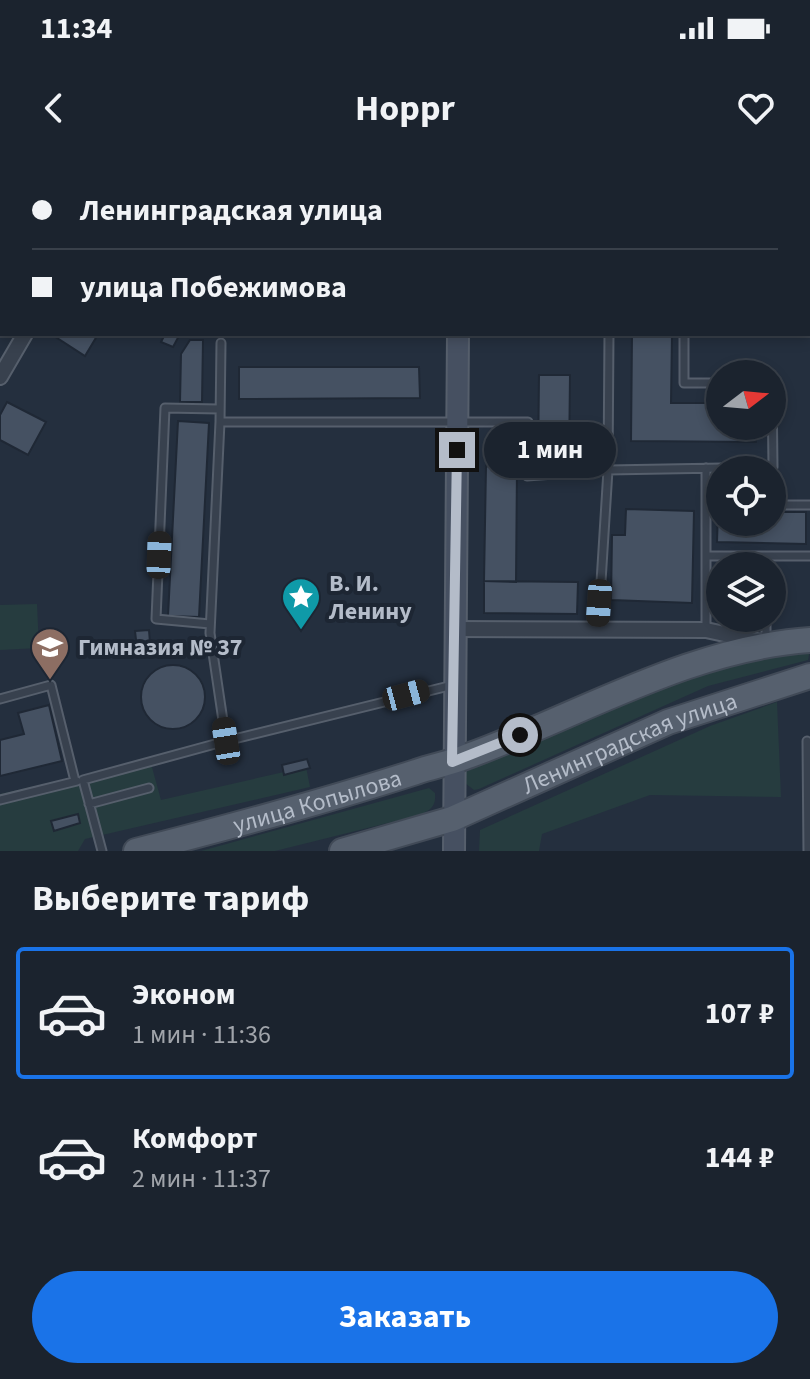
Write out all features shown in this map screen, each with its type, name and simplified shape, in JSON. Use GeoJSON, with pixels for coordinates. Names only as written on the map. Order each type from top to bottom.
{"type":"FeatureCollection","features":[{"type":"Feature","properties":{"kind":"main road","name":"Ленинградская улица"},"geometry":{"type":"LineString","coordinates":[[452,762],[681,669],[766,643],[810,640]]}},
{"type":"Feature","properties":{"kind":"main road","name":"Ленинградская улица"},"geometry":{"type":"LineString","coordinates":[[452,819],[668,722],[810,676]]}},
{"type":"Feature","properties":{"kind":"main road","name":"улица Копылова"},"geometry":{"type":"LineString","coordinates":[[136,851],[304,808],[452,762]]}},
{"type":"Feature","properties":{"kind":"main road"},"geometry":{"type":"LineString","coordinates":[[342,851],[452,819]]}},
{"type":"Feature","properties":{"kind":"street"},"geometry":{"type":"LineString","coordinates":[[0,377],[24,336]]}},
{"type":"Feature","properties":{"kind":"street"},"geometry":{"type":"LineString","coordinates":[[454,851],[453,629],[458,336]]}},
{"type":"Feature","properties":{"kind":"street","name":"Ленинградская улица"},"geometry":{"type":"LineString","coordinates":[[453,629],[706,630]]}},
{"type":"Feature","properties":{"kind":"street","name":"Ленинградская улица"},"geometry":{"type":"LineString","coordinates":[[715,632],[766,643]]}},
{"type":"Feature","properties":{"kind":"lane"},"geometry":{"type":"LineString","coordinates":[[598,630],[608,470],[609,336]]}},
{"type":"Feature","properties":{"kind":"lane"},"geometry":{"type":"LineString","coordinates":[[684,336],[684,383],[706,383]]}},
{"type":"Feature","properties":{"kind":"lane"},"geometry":{"type":"LineString","coordinates":[[221,343],[210,624],[226,741]]}},
{"type":"Feature","properties":{"kind":"lane"},"geometry":{"type":"LineString","coordinates":[[210,624],[156,619],[165,408],[219,409]]}},
{"type":"Feature","properties":{"kind":"lane"},"geometry":{"type":"LineString","coordinates":[[220,422],[528,422],[527,476],[706,468]]}},
{"type":"Feature","properties":{"kind":"lane"},"geometry":{"type":"LineString","coordinates":[[786,505],[810,505]]}},
{"type":"Feature","properties":{"kind":"lane"},"geometry":{"type":"LineString","coordinates":[[786,556],[810,556]]}},
{"type":"Feature","properties":{"kind":"lane"},"geometry":{"type":"LineString","coordinates":[[766,632],[766,643]]}},
{"type":"Feature","properties":{"kind":"lane"},"geometry":{"type":"LineString","coordinates":[[0,699],[51,685],[102,851]]}},
{"type":"Feature","properties":{"kind":"lane"},"geometry":{"type":"LineString","coordinates":[[0,800],[453,685]]}},
{"type":"Feature","properties":{"kind":"lane"},"geometry":{"type":"LineString","coordinates":[[807,741],[808,851]]}},
{"type":"Feature","properties":{"kind":"lane"},"geometry":{"type":"LineString","coordinates":[[89,804],[149,788]]}},
{"type":"Feature","properties":{"kind":"green space"},"geometry":{"type":"Polygon","coordinates":[[[37,604],[39,648],[0,650],[0,605],[37,604]]]}},
{"type":"Feature","properties":{"kind":"green space"},"geometry":{"type":"Polygon","coordinates":[[[810,650],[808,660],[708,686],[479,789],[474,790],[465,783],[466,772],[634,698],[722,669],[810,650]]]}},
{"type":"Feature","properties":{"kind":"green space"},"geometry":{"type":"Polygon","coordinates":[[[777,702],[781,797],[650,795],[542,834],[539,851],[479,851],[480,830],[710,726],[777,702]]]}},
{"type":"Feature","properties":{"kind":"green space"},"geometry":{"type":"Polygon","coordinates":[[[150,760],[161,800],[306,767],[310,787],[85,839],[78,851],[0,851],[0,794],[150,760]]]}},
{"type":"Feature","properties":{"kind":"green space"},"geometry":{"type":"Polygon","coordinates":[[[429,788],[435,793],[434,804],[420,815],[275,851],[201,851],[429,788]]]}},
{"type":"Feature","properties":{"kind":"building"},"geometry":{"type":"Polygon","coordinates":[[[54,336],[97,336],[85,356],[54,336]]]}},
{"type":"Feature","properties":{"kind":"building"},"geometry":{"type":"Polygon","coordinates":[[[164,336],[179,336],[173,347],[161,342],[164,336]]]}},
{"type":"Feature","properties":{"kind":"building"},"geometry":{"type":"Polygon","coordinates":[[[632,336],[672,336],[671,403],[706,403],[706,440],[756,442],[631,441],[632,336]]]}},
{"type":"Feature","properties":{"kind":"building"},"geometry":{"type":"Polygon","coordinates":[[[190,340],[203,340],[202,402],[180,402],[181,354],[190,340]]]}},
{"type":"Feature","properties":{"kind":"building"},"geometry":{"type":"Polygon","coordinates":[[[239,367],[419,367],[420,398],[239,399],[239,367]]]}},
{"type":"Feature","properties":{"kind":"building"},"geometry":{"type":"Polygon","coordinates":[[[539,375],[570,375],[569,465],[538,465],[539,375]]]}},
{"type":"Feature","properties":{"kind":"building"},"geometry":{"type":"Polygon","coordinates":[[[7,402],[46,422],[28,455],[0,440],[0,415],[7,402]]]}},
{"type":"Feature","properties":{"kind":"building"},"geometry":{"type":"Polygon","coordinates":[[[178,421],[209,423],[199,617],[168,616],[178,421]]]}},
{"type":"Feature","properties":{"kind":"building"},"geometry":{"type":"Polygon","coordinates":[[[517,433],[518,452],[488,452],[488,434],[517,433]]]}},
{"type":"Feature","properties":{"kind":"building"},"geometry":{"type":"Polygon","coordinates":[[[486,466],[517,467],[516,582],[484,581],[486,466]]]}},
{"type":"Feature","properties":{"kind":"building"},"geometry":{"type":"Polygon","coordinates":[[[626,509],[694,511],[692,603],[611,600],[612,535],[625,535],[626,509]]]}},
{"type":"Feature","properties":{"kind":"building"},"geometry":{"type":"Polygon","coordinates":[[[786,512],[806,512],[806,544],[717,542],[717,536],[786,536],[786,512]]]}},
{"type":"Feature","properties":{"kind":"building"},"geometry":{"type":"Polygon","coordinates":[[[484,581],[578,582],[577,614],[484,613],[484,581]]]}},
{"type":"Feature","properties":{"kind":"building"},"geometry":{"type":"Polygon","coordinates":[[[149,630],[151,656],[138,657],[135,631],[149,630]]]}},
{"type":"Feature","properties":{"kind":"building"},"geometry":{"type":"Polygon","coordinates":[[[173,665],[191,671],[199,679],[205,697],[199,715],[191,723],[173,729],[155,723],[147,715],[141,697],[147,679],[155,671],[173,665]]]}},
{"type":"Feature","properties":{"kind":"building"},"geometry":{"type":"Polygon","coordinates":[[[49,705],[62,761],[0,776],[0,740],[24,734],[18,713],[49,705]]]}},
{"type":"Feature","properties":{"kind":"building"},"geometry":{"type":"Polygon","coordinates":[[[307,759],[310,768],[284,775],[282,765],[307,759]]]}},
{"type":"Feature","properties":{"kind":"building"},"geometry":{"type":"Polygon","coordinates":[[[78,814],[80,823],[54,831],[51,821],[78,814]]]}},
{"type":"Feature","properties":{"kind":"place","name":"В. И. Ленину"},"geometry":{"type":"Point","coordinates":[301,631]}},
{"type":"Feature","properties":{"kind":"place","name":"Гимназия № 37"},"geometry":{"type":"Point","coordinates":[50,681]}},
{"type":"Feature","properties":{"kind":"route"},"geometry":{"type":"LineString","coordinates":[[457,450],[452,762],[520,735]]}}]}
